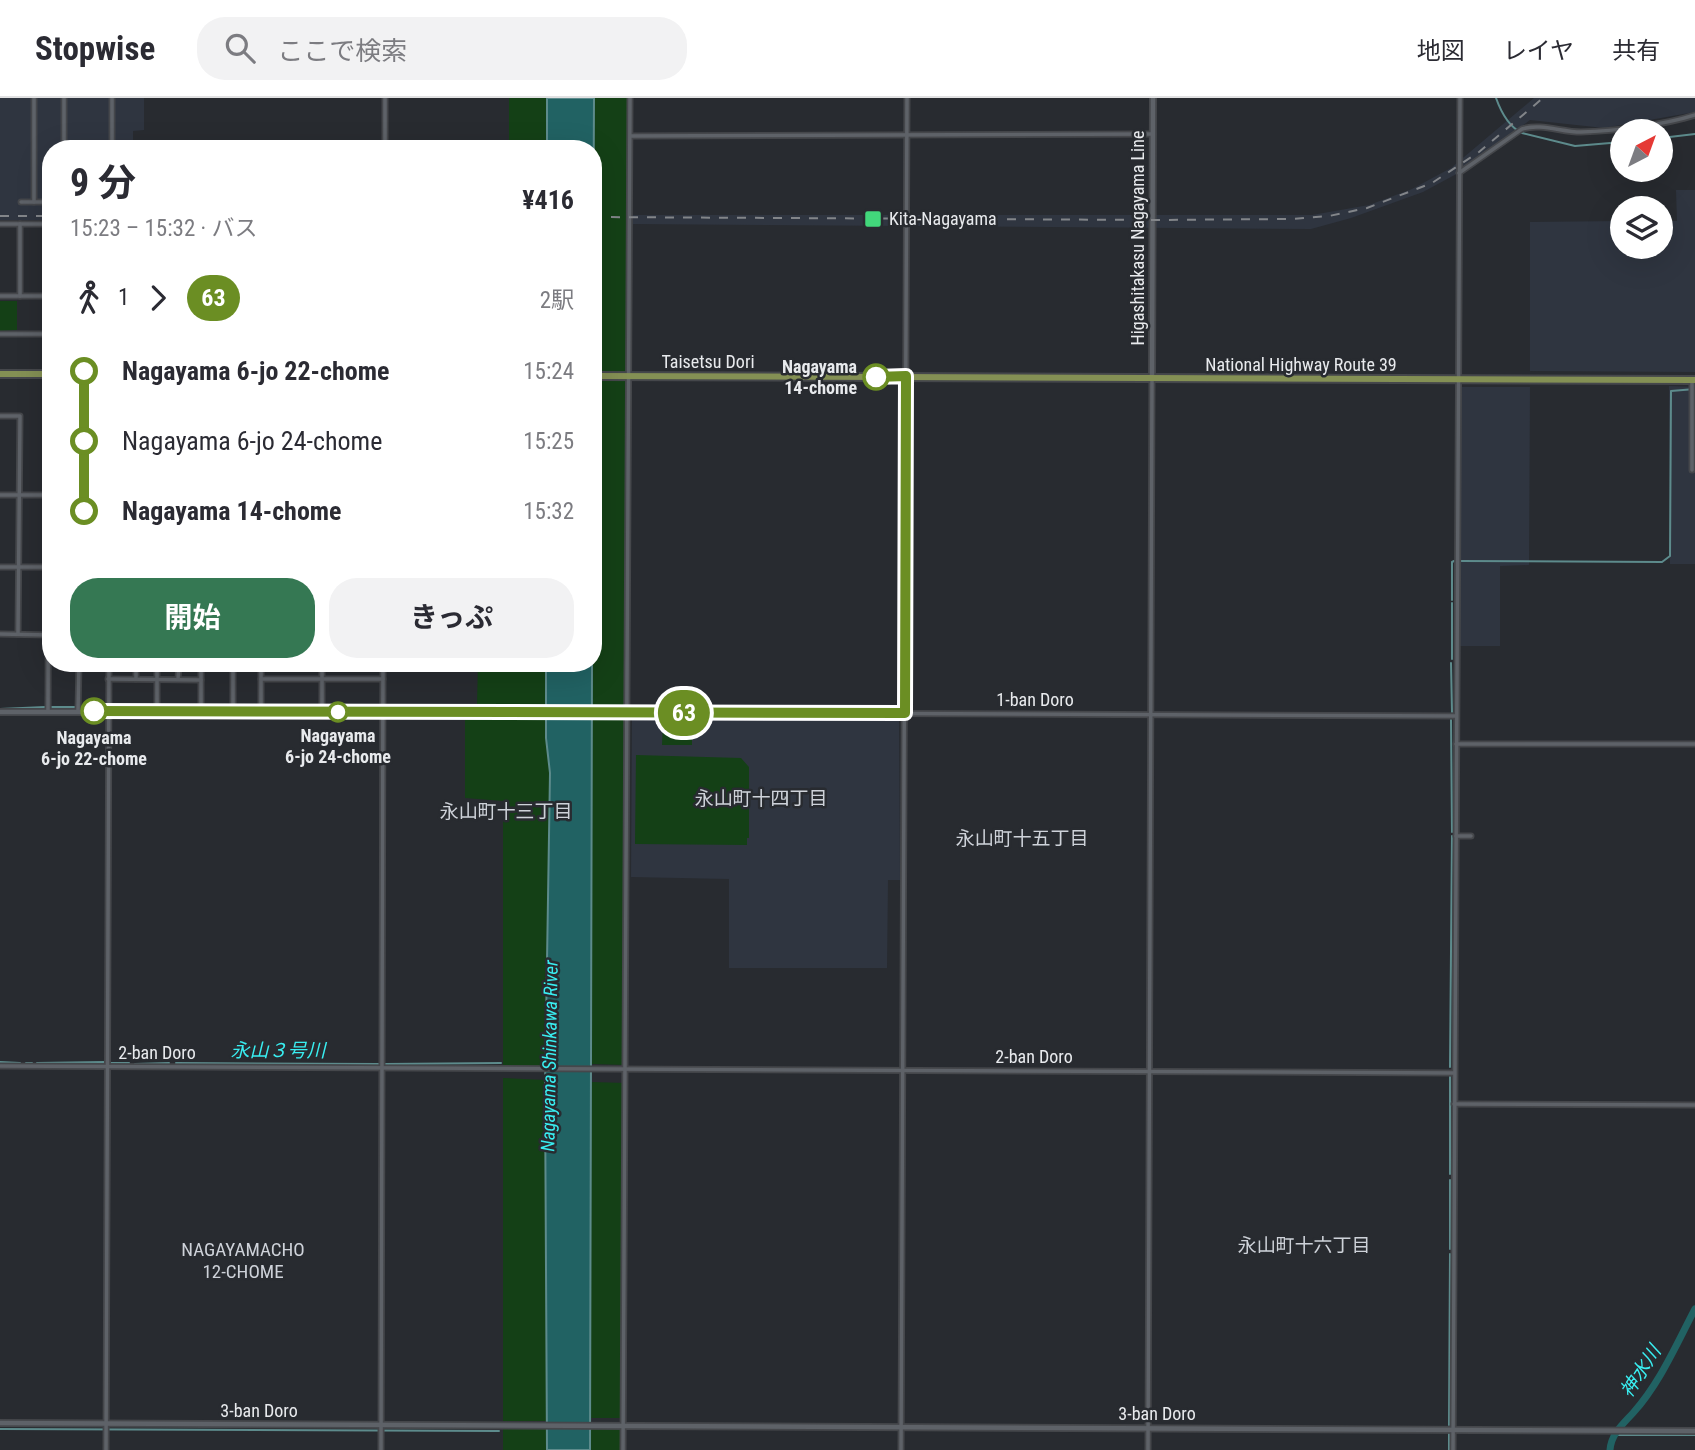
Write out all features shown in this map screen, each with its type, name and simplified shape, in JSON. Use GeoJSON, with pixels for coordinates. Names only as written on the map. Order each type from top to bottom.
{"type":"FeatureCollection","features":[{"type":"Feature","properties":{"kind":"highway"},"geometry":{"type":"LineString","coordinates":[[0,374],[42,374]]}},
{"type":"Feature","properties":{"kind":"highway","name":"Taisetsu Dori"},"geometry":{"type":"LineString","coordinates":[[602,376],[906,376]]}},
{"type":"Feature","properties":{"kind":"highway","name":"National Highway Route 39"},"geometry":{"type":"LineString","coordinates":[[906,376],[1693,380]]}},
{"type":"Feature","properties":{"kind":"street"},"geometry":{"type":"LineString","coordinates":[[34,98],[34,202]]}},
{"type":"Feature","properties":{"kind":"street"},"geometry":{"type":"LineString","coordinates":[[64,98],[64,140]]}},
{"type":"Feature","properties":{"kind":"street"},"geometry":{"type":"LineString","coordinates":[[112,98],[112,140]]}},
{"type":"Feature","properties":{"kind":"street"},"geometry":{"type":"LineString","coordinates":[[385,98],[385,140]]}},
{"type":"Feature","properties":{"kind":"street"},"geometry":{"type":"LineString","coordinates":[[624,1450],[621,1426],[626,1069],[630,98]]}},
{"type":"Feature","properties":{"kind":"street"},"geometry":{"type":"LineString","coordinates":[[901,1450],[907,98]]}},
{"type":"Feature","properties":{"kind":"street","name":"Higashitakasu Nagayama Line"},"geometry":{"type":"LineString","coordinates":[[1152,378],[1153,98]]}},
{"type":"Feature","properties":{"kind":"street"},"geometry":{"type":"LineString","coordinates":[[1452,1450],[1460,98]]}},
{"type":"Feature","properties":{"kind":"street"},"geometry":{"type":"LineString","coordinates":[[1459,173],[1530,126],[1578,132],[1601,131],[1695,115]]}},
{"type":"Feature","properties":{"kind":"street"},"geometry":{"type":"LineString","coordinates":[[631,136],[1153,134]]}},
{"type":"Feature","properties":{"kind":"street"},"geometry":{"type":"LineString","coordinates":[[20,202],[42,202]]}},
{"type":"Feature","properties":{"kind":"street"},"geometry":{"type":"LineString","coordinates":[[0,224],[42,224]]}},
{"type":"Feature","properties":{"kind":"street"},"geometry":{"type":"LineString","coordinates":[[20,224],[20,296]]}},
{"type":"Feature","properties":{"kind":"street"},"geometry":{"type":"LineString","coordinates":[[0,296],[42,296]]}},
{"type":"Feature","properties":{"kind":"street"},"geometry":{"type":"LineString","coordinates":[[0,334],[42,334]]}},
{"type":"Feature","properties":{"kind":"street"},"geometry":{"type":"LineString","coordinates":[[1148,1450],[1152,378]]}},
{"type":"Feature","properties":{"kind":"street"},"geometry":{"type":"LineString","coordinates":[[1692,470],[1693,380]]}},
{"type":"Feature","properties":{"kind":"street"},"geometry":{"type":"LineString","coordinates":[[0,416],[20,416],[18,634]]}},
{"type":"Feature","properties":{"kind":"street"},"geometry":{"type":"LineString","coordinates":[[0,495],[42,495]]}},
{"type":"Feature","properties":{"kind":"street"},"geometry":{"type":"LineString","coordinates":[[0,567],[42,567]]}},
{"type":"Feature","properties":{"kind":"street"},"geometry":{"type":"LineString","coordinates":[[0,634],[42,635]]}},
{"type":"Feature","properties":{"kind":"street"},"geometry":{"type":"LineString","coordinates":[[48,712],[49,672]]}},
{"type":"Feature","properties":{"kind":"street"},"geometry":{"type":"LineString","coordinates":[[78,711],[79,672]]}},
{"type":"Feature","properties":{"kind":"street"},"geometry":{"type":"LineString","coordinates":[[106,1450],[108,672]]}},
{"type":"Feature","properties":{"kind":"street"},"geometry":{"type":"LineString","coordinates":[[136,672],[136,680]]}},
{"type":"Feature","properties":{"kind":"street"},"geometry":{"type":"LineString","coordinates":[[157,672],[157,711]]}},
{"type":"Feature","properties":{"kind":"street"},"geometry":{"type":"LineString","coordinates":[[178,672],[178,680]]}},
{"type":"Feature","properties":{"kind":"street"},"geometry":{"type":"LineString","coordinates":[[201,672],[201,711]]}},
{"type":"Feature","properties":{"kind":"street"},"geometry":{"type":"LineString","coordinates":[[233,672],[233,711]]}},
{"type":"Feature","properties":{"kind":"street"},"geometry":{"type":"LineString","coordinates":[[261,672],[261,711]]}},
{"type":"Feature","properties":{"kind":"street"},"geometry":{"type":"LineString","coordinates":[[322,672],[322,711]]}},
{"type":"Feature","properties":{"kind":"street"},"geometry":{"type":"LineString","coordinates":[[381,1450],[383,672]]}},
{"type":"Feature","properties":{"kind":"street"},"geometry":{"type":"LineString","coordinates":[[108,679],[201,680]]}},
{"type":"Feature","properties":{"kind":"street"},"geometry":{"type":"LineString","coordinates":[[261,679],[383,679]]}},
{"type":"Feature","properties":{"kind":"street"},"geometry":{"type":"LineString","coordinates":[[0,712],[525,712]]}},
{"type":"Feature","properties":{"kind":"street","name":"1-ban Doro"},"geometry":{"type":"LineString","coordinates":[[525,712],[1455,716]]}},
{"type":"Feature","properties":{"kind":"street"},"geometry":{"type":"LineString","coordinates":[[1455,744],[1695,744]]}},
{"type":"Feature","properties":{"kind":"street"},"geometry":{"type":"LineString","coordinates":[[1455,836],[1471,836]]}},
{"type":"Feature","properties":{"kind":"street","name":"2-ban Doro"},"geometry":{"type":"LineString","coordinates":[[0,1066],[1454,1073]]}},
{"type":"Feature","properties":{"kind":"street"},"geometry":{"type":"LineString","coordinates":[[1454,1104],[1695,1105]]}},
{"type":"Feature","properties":{"kind":"street","name":"3-ban Doro"},"geometry":{"type":"LineString","coordinates":[[0,1423],[106,1427],[381,1429],[518,1425],[1695,1431]]}},
{"type":"Feature","properties":{"kind":"shaded area"},"geometry":{"type":"Polygon","coordinates":[[[0,98],[144,98],[144,130],[133,131],[133,140],[42,140],[42,220],[0,220],[0,98]]]}},
{"type":"Feature","properties":{"kind":"shaded area"},"geometry":{"type":"Polygon","coordinates":[[[1534,98],[1695,98],[1695,112],[1655,119],[1610,119],[1610,127],[1604,128],[1530,120],[1462,171],[1423,192],[1351,218],[1311,229],[633,224],[633,215],[1312,215],[1369,205],[1412,189],[1451,168],[1534,98]]]}},
{"type":"Feature","properties":{"kind":"shaded area"},"geometry":{"type":"Polygon","coordinates":[[[1676,190],[1695,190],[1695,372],[1530,371],[1530,222],[1610,221],[1610,259],[1673,259],[1673,221],[1677,221],[1676,190]]]}},
{"type":"Feature","properties":{"kind":"shaded area"},"geometry":{"type":"Polygon","coordinates":[[[1669,386],[1695,387],[1695,564],[1670,564],[1669,386]]]}},
{"type":"Feature","properties":{"kind":"shaded area"},"geometry":{"type":"Polygon","coordinates":[[[1459,387],[1530,387],[1529,565],[1500,566],[1500,646],[1458,646],[1459,387]]]}},
{"type":"Feature","properties":{"kind":"shaded area"},"geometry":{"type":"Polygon","coordinates":[[[632,717],[899,717],[900,880],[888,880],[887,968],[729,968],[729,879],[631,877],[632,717]]]}},
{"type":"Feature","properties":{"kind":"green space"},"geometry":{"type":"Polygon","coordinates":[[[509,98],[548,98],[548,140],[509,140],[509,98]]]}},
{"type":"Feature","properties":{"kind":"green space"},"geometry":{"type":"Polygon","coordinates":[[[594,98],[627,98],[628,374],[602,373],[602,140],[594,140],[594,98]]]}},
{"type":"Feature","properties":{"kind":"green space"},"geometry":{"type":"Polygon","coordinates":[[[0,301],[17,301],[17,330],[0,331],[0,301]]]}},
{"type":"Feature","properties":{"kind":"green space"},"geometry":{"type":"Polygon","coordinates":[[[602,378],[628,379],[628,710],[592,709],[592,672],[602,672],[602,378]]]}},
{"type":"Feature","properties":{"kind":"green space"},"geometry":{"type":"Polygon","coordinates":[[[478,672],[546,672],[545,708],[465,708],[465,705],[477,704],[478,672]]]}},
{"type":"Feature","properties":{"kind":"green space"},"geometry":{"type":"Polygon","coordinates":[[[465,715],[546,715],[550,773],[545,1072],[503,1072],[503,801],[465,798],[465,715]]]}},
{"type":"Feature","properties":{"kind":"green space"},"geometry":{"type":"Polygon","coordinates":[[[592,716],[628,716],[626,1065],[591,1064],[592,716]]]}},
{"type":"Feature","properties":{"kind":"green space"},"geometry":{"type":"Polygon","coordinates":[[[663,722],[692,723],[692,745],[662,745],[663,722]]]}},
{"type":"Feature","properties":{"kind":"green space"},"geometry":{"type":"Polygon","coordinates":[[[636,755],[741,758],[749,767],[747,845],[635,844],[636,755]]]}},
{"type":"Feature","properties":{"kind":"green space"},"geometry":{"type":"Polygon","coordinates":[[[503,1078],[545,1080],[547,1421],[503,1421],[503,1078]]]}},
{"type":"Feature","properties":{"kind":"green space"},"geometry":{"type":"Polygon","coordinates":[[[591,1082],[626,1083],[623,1418],[590,1418],[591,1082]]]}},
{"type":"Feature","properties":{"kind":"green space"},"geometry":{"type":"Polygon","coordinates":[[[503,1427],[547,1428],[547,1450],[503,1450],[503,1427]]]}},
{"type":"Feature","properties":{"kind":"green space"},"geometry":{"type":"Polygon","coordinates":[[[590,1429],[624,1429],[623,1450],[590,1450],[590,1429]]]}},
{"type":"Feature","properties":{"kind":"water"},"geometry":{"type":"Polygon","coordinates":[[[547,98],[594,98],[594,140],[547,140],[547,98]]]}},
{"type":"Feature","properties":{"kind":"water","name":"Nagayama Shinkawa River"},"geometry":{"type":"Polygon","coordinates":[[[546,672],[592,672],[590,1450],[547,1450],[545,1087],[550,773],[546,738],[546,672]]]}},
{"type":"Feature","properties":{"kind":"waterway"},"geometry":{"type":"LineString","coordinates":[[1496,98],[1506,118],[1522,133],[1575,146],[1610,143]]}},
{"type":"Feature","properties":{"kind":"waterway"},"geometry":{"type":"LineString","coordinates":[[1673,137],[1695,134]]}},
{"type":"Feature","properties":{"kind":"waterway"},"geometry":{"type":"LineString","coordinates":[[1460,561],[1662,562],[1670,556],[1671,391],[1695,389]]}},
{"type":"Feature","properties":{"kind":"waterway"},"geometry":{"type":"LineString","coordinates":[[1452,600],[1454,561]]}},
{"type":"Feature","properties":{"kind":"waterway"},"geometry":{"type":"LineString","coordinates":[[1452,603],[1452,659]]}},
{"type":"Feature","properties":{"kind":"waterway"},"geometry":{"type":"LineString","coordinates":[[1451,663],[1452,712]]}},
{"type":"Feature","properties":{"kind":"waterway"},"geometry":{"type":"LineString","coordinates":[[177,706],[183,707]]}},
{"type":"Feature","properties":{"kind":"waterway"},"geometry":{"type":"LineString","coordinates":[[464,707],[493,706]]}},
{"type":"Feature","properties":{"kind":"waterway"},"geometry":{"type":"LineString","coordinates":[[0,709],[45,707]]}},
{"type":"Feature","properties":{"kind":"waterway"},"geometry":{"type":"LineString","coordinates":[[52,707],[75,707]]}},
{"type":"Feature","properties":{"kind":"waterway"},"geometry":{"type":"LineString","coordinates":[[82,707],[93,707]]}},
{"type":"Feature","properties":{"kind":"waterway"},"geometry":{"type":"LineString","coordinates":[[118,707],[128,707]]}},
{"type":"Feature","properties":{"kind":"waterway"},"geometry":{"type":"LineString","coordinates":[[134,707],[145,707]]}},
{"type":"Feature","properties":{"kind":"waterway"},"geometry":{"type":"LineString","coordinates":[[160,707],[169,707]]}},
{"type":"Feature","properties":{"kind":"waterway"},"geometry":{"type":"LineString","coordinates":[[189,707],[197,708]]}},
{"type":"Feature","properties":{"kind":"waterway"},"geometry":{"type":"LineString","coordinates":[[205,708],[229,707]]}},
{"type":"Feature","properties":{"kind":"waterway"},"geometry":{"type":"LineString","coordinates":[[236,707],[255,708]]}},
{"type":"Feature","properties":{"kind":"waterway"},"geometry":{"type":"LineString","coordinates":[[327,707],[337,707]]}},
{"type":"Feature","properties":{"kind":"waterway"},"geometry":{"type":"LineString","coordinates":[[342,707],[348,707]]}},
{"type":"Feature","properties":{"kind":"waterway"},"geometry":{"type":"LineString","coordinates":[[354,707],[364,708]]}},
{"type":"Feature","properties":{"kind":"waterway"},"geometry":{"type":"LineString","coordinates":[[386,707],[454,707]]}},
{"type":"Feature","properties":{"kind":"waterway"},"geometry":{"type":"LineString","coordinates":[[267,708],[274,708]]}},
{"type":"Feature","properties":{"kind":"waterway"},"geometry":{"type":"LineString","coordinates":[[278,708],[286,708]]}},
{"type":"Feature","properties":{"kind":"waterway"},"geometry":{"type":"LineString","coordinates":[[291,708],[301,708]]}},
{"type":"Feature","properties":{"kind":"waterway"},"geometry":{"type":"LineString","coordinates":[[312,708],[317,708]]}},
{"type":"Feature","properties":{"kind":"waterway"},"geometry":{"type":"LineString","coordinates":[[368,708],[375,708]]}},
{"type":"Feature","properties":{"kind":"waterway"},"geometry":{"type":"LineString","coordinates":[[1451,720],[1452,832]]}},
{"type":"Feature","properties":{"kind":"waterway"},"geometry":{"type":"LineString","coordinates":[[1450,1067],[1452,836]]}},
{"type":"Feature","properties":{"kind":"waterway","name":"永山３号川"},"geometry":{"type":"LineString","coordinates":[[0,1062],[20,1063]]}},
{"type":"Feature","properties":{"kind":"waterway","name":"永山３号川"},"geometry":{"type":"LineString","coordinates":[[37,1063],[104,1062]]}},
{"type":"Feature","properties":{"kind":"waterway","name":"永山３号川"},"geometry":{"type":"LineString","coordinates":[[26,1063],[32,1063]]}},
{"type":"Feature","properties":{"kind":"waterway","name":"永山３号川"},"geometry":{"type":"LineString","coordinates":[[111,1063],[129,1063]]}},
{"type":"Feature","properties":{"kind":"waterway","name":"永山３号川"},"geometry":{"type":"LineString","coordinates":[[135,1064],[169,1063]]}},
{"type":"Feature","properties":{"kind":"waterway","name":"永山３号川"},"geometry":{"type":"LineString","coordinates":[[176,1063],[379,1064]]}},
{"type":"Feature","properties":{"kind":"waterway","name":"永山３号川"},"geometry":{"type":"LineString","coordinates":[[385,1064],[501,1063]]}},
{"type":"Feature","properties":{"kind":"waterway"},"geometry":{"type":"LineString","coordinates":[[1450,1077],[1450,1174]]}},
{"type":"Feature","properties":{"kind":"waterway"},"geometry":{"type":"LineString","coordinates":[[1450,1180],[1450,1249]]}},
{"type":"Feature","properties":{"kind":"waterway"},"geometry":{"type":"LineString","coordinates":[[1449,1425],[1450,1254]]}},
{"type":"Feature","properties":{"kind":"waterway","name":"神水川"},"geometry":{"type":"LineString","coordinates":[[1610,1450],[1618,1430],[1643,1401],[1659,1376],[1695,1309]]}},
{"type":"Feature","properties":{"kind":"waterway"},"geometry":{"type":"LineString","coordinates":[[0,1429],[499,1431]]}},
{"type":"Feature","properties":{"kind":"waterway"},"geometry":{"type":"LineString","coordinates":[[1449,1433],[1449,1450]]}},
{"type":"Feature","properties":{"kind":"waterway"},"geometry":{"type":"LineString","coordinates":[[1615,1435],[1695,1435]]}},
{"type":"Feature","properties":{"kind":"railway"},"geometry":{"type":"LineString","coordinates":[[602,217],[1152,220],[1293,219],[1329,216],[1367,208],[1432,183],[1479,152],[1543,98]]}},
{"type":"Feature","properties":{"kind":"railway"},"geometry":{"type":"LineString","coordinates":[[0,216],[42,216]]}},
{"type":"Feature","properties":{"kind":"bus line","name":"63"},"geometry":{"type":"LineString","coordinates":[[94,711],[905,713],[906,376],[876,377]]}},
{"type":"Feature","properties":{"kind":"place","name":"Kita-Nagayama"},"geometry":{"type":"Point","coordinates":[873,219]}},
{"type":"Feature","properties":{"kind":"place","name":"Nagayama 14-chome"},"geometry":{"type":"Point","coordinates":[876,377]}},
{"type":"Feature","properties":{"kind":"place","name":"Nagayama 6-jo 22-chome"},"geometry":{"type":"Point","coordinates":[94,711]}},
{"type":"Feature","properties":{"kind":"place","name":"Nagayama 6-jo 24-chome"},"geometry":{"type":"Point","coordinates":[338,712]}},
{"type":"Feature","properties":{"kind":"district","name":"永山町十四丁目"},"geometry":{"type":"Point","coordinates":[761,798]}},
{"type":"Feature","properties":{"kind":"district","name":"永山町十三丁目"},"geometry":{"type":"Point","coordinates":[506,811]}},
{"type":"Feature","properties":{"kind":"district","name":"永山町十五丁目"},"geometry":{"type":"Point","coordinates":[1022,838]}},
{"type":"Feature","properties":{"kind":"district","name":"永山町十六丁目"},"geometry":{"type":"Point","coordinates":[1304,1245]}},
{"type":"Feature","properties":{"kind":"district","name":"NAGAYAMACHO 12-CHOME"},"geometry":{"type":"Point","coordinates":[243,1260]}}]}
